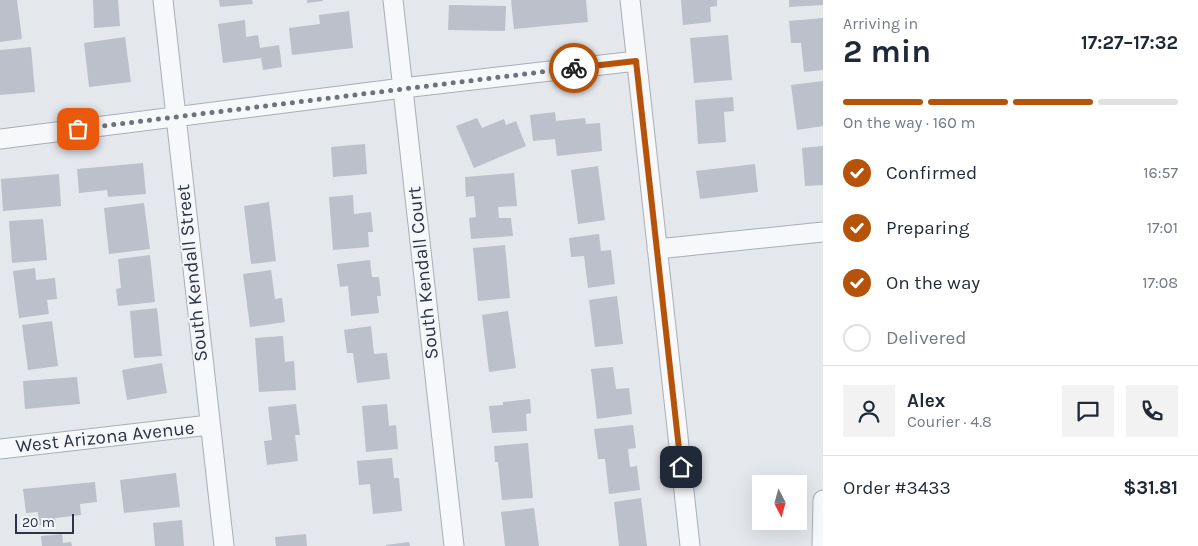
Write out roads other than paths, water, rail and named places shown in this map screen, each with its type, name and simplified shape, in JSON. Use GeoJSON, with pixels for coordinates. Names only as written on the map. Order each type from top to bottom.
{"type":"FeatureCollection","features":[{"type":"Feature","properties":{"kind":"street","name":"South Kendall Street"},"geometry":{"type":"LineString","coordinates":[[163,0],[209,426],[224,546]]}},
{"type":"Feature","properties":{"kind":"street","name":"South Kendall Court"},"geometry":{"type":"LineString","coordinates":[[393,0],[454,546]]}},
{"type":"Feature","properties":{"kind":"street"},"geometry":{"type":"LineString","coordinates":[[630,0],[690,546]]}},
{"type":"Feature","properties":{"kind":"street"},"geometry":{"type":"LineString","coordinates":[[0,139],[403,88],[636,61]]}},
{"type":"Feature","properties":{"kind":"street"},"geometry":{"type":"LineString","coordinates":[[657,249],[823,232]]}},
{"type":"Feature","properties":{"kind":"street","name":"West Arizona Avenue"},"geometry":{"type":"LineString","coordinates":[[0,449],[209,426]]}},
{"type":"Feature","properties":{"kind":"street"},"geometry":{"type":"LineString","coordinates":[[822,546],[823,500]]}}]}
